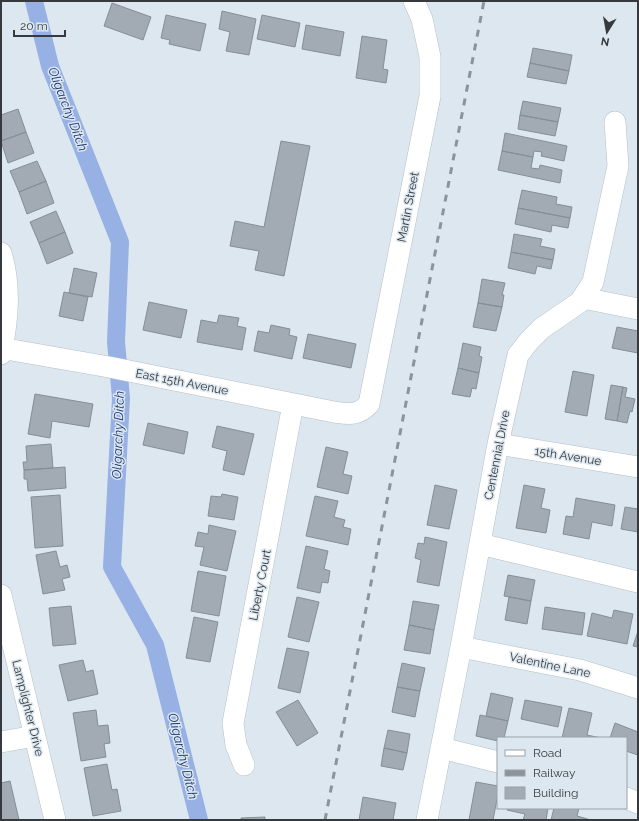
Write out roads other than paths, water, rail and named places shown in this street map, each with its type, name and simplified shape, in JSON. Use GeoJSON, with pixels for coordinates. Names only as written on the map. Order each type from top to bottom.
{"type":"FeatureCollection","features":[{"type":"Feature","properties":{"kind":"street","name":"Martin Street"},"geometry":{"type":"LineString","coordinates":[[363,411],[369,404],[430,96],[430,57],[422,19],[414,1]]}},
{"type":"Feature","properties":{"kind":"street","name":"Centennial Drive"},"geometry":{"type":"LineString","coordinates":[[427,820],[461,647],[498,444],[518,355],[542,328],[580,302],[593,282],[618,166],[615,122]]}},
{"type":"Feature","properties":{"kind":"street"},"geometry":{"type":"LineString","coordinates":[[1,252],[8,295],[8,315],[1,350]]}},
{"type":"Feature","properties":{"kind":"street"},"geometry":{"type":"LineString","coordinates":[[583,298],[638,309]]}},
{"type":"Feature","properties":{"kind":"street","name":"East 15th Avenue"},"geometry":{"type":"LineString","coordinates":[[1,350],[109,367],[293,404],[351,414],[363,411]]}},
{"type":"Feature","properties":{"kind":"street","name":"Liberty Court"},"geometry":{"type":"LineString","coordinates":[[244,764],[236,745],[233,723],[293,404]]}},
{"type":"Feature","properties":{"kind":"street","name":"15th Avenue"},"geometry":{"type":"LineString","coordinates":[[498,444],[638,468]]}},
{"type":"Feature","properties":{"kind":"street"},"geometry":{"type":"LineString","coordinates":[[480,544],[638,582]]}},
{"type":"Feature","properties":{"kind":"street","name":"Lamplighter Drive"},"geometry":{"type":"LineString","coordinates":[[1,596],[55,820]]}},
{"type":"Feature","properties":{"kind":"street","name":"Valentine Lane"},"geometry":{"type":"LineString","coordinates":[[461,647],[580,670],[638,688]]}},
{"type":"Feature","properties":{"kind":"street"},"geometry":{"type":"LineString","coordinates":[[1,742],[35,736]]}},
{"type":"Feature","properties":{"kind":"street"},"geometry":{"type":"LineString","coordinates":[[441,748],[497,762]]}},
{"type":"Feature","properties":{"kind":"street"},"geometry":{"type":"LineString","coordinates":[[627,798],[638,803]]}},
{"type":"Feature","properties":{"kind":"waterway","name":"Oligarchy Ditch"},"geometry":{"type":"LineString","coordinates":[[34,1],[50,66],[120,242],[116,342],[121,398],[112,567],[155,645],[199,820]]}},
{"type":"Feature","properties":{"kind":"railway"},"geometry":{"type":"LineString","coordinates":[[325,820],[484,1]]}}]}
